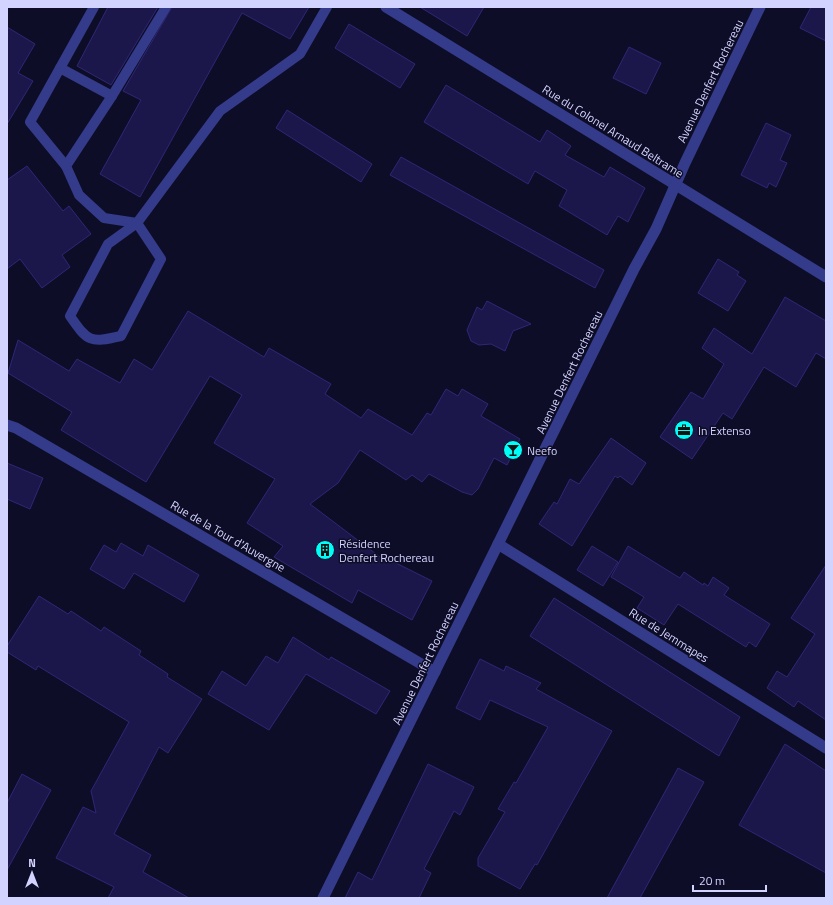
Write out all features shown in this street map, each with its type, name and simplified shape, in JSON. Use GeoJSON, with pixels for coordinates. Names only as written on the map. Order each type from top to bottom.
{"type":"FeatureCollection","features":[{"type":"Feature","properties":{"kind":"street","name":"Rue du Colonel Arnaud Beltrame"},"geometry":{"type":"LineString","coordinates":[[386,7],[826,277]]}},
{"type":"Feature","properties":{"kind":"street","name":"Avenue Denfert Rochereau"},"geometry":{"type":"LineString","coordinates":[[323,898],[634,269],[656,229],[760,7]]}},
{"type":"Feature","properties":{"kind":"street","name":"Rue de la Tour d'Auvergne"},"geometry":{"type":"LineString","coordinates":[[7,425],[16,428],[435,672]]}},
{"type":"Feature","properties":{"kind":"street","name":"Rue de Jemmapes"},"geometry":{"type":"LineString","coordinates":[[498,544],[826,748]]}},
{"type":"Feature","properties":{"kind":"lane"},"geometry":{"type":"LineString","coordinates":[[94,7],[30,122],[66,166],[79,195],[104,218],[137,224],[160,259],[121,336],[98,341],[83,334],[70,316],[108,244],[137,224],[220,111],[300,54],[327,7]]}},
{"type":"Feature","properties":{"kind":"lane"},"geometry":{"type":"LineString","coordinates":[[66,166],[112,96],[166,7]]}},
{"type":"Feature","properties":{"kind":"lane"},"geometry":{"type":"LineString","coordinates":[[60,68],[112,96]]}},
{"type":"Feature","properties":{"kind":"building"},"geometry":{"type":"Polygon","coordinates":[[[108,7],[158,7],[111,85],[77,66],[108,7]]]}},
{"type":"Feature","properties":{"kind":"building"},"geometry":{"type":"Polygon","coordinates":[[[172,7],[309,7],[290,39],[242,13],[140,197],[100,174],[141,100],[123,91],[172,7]]]}},
{"type":"Feature","properties":{"kind":"building"},"geometry":{"type":"Polygon","coordinates":[[[420,7],[484,7],[467,36],[420,7]]]}},
{"type":"Feature","properties":{"kind":"building"},"geometry":{"type":"Polygon","coordinates":[[[811,7],[826,7],[826,41],[800,28],[811,7]]]}},
{"type":"Feature","properties":{"kind":"building"},"geometry":{"type":"Polygon","coordinates":[[[349,24],[415,64],[400,88],[335,48],[349,24]]]}},
{"type":"Feature","properties":{"kind":"building"},"geometry":{"type":"Polygon","coordinates":[[[7,27],[35,44],[18,73],[33,81],[7,124],[7,27]]]}},
{"type":"Feature","properties":{"kind":"building"},"geometry":{"type":"Polygon","coordinates":[[[629,47],[661,63],[646,94],[613,78],[629,47]]]}},
{"type":"Feature","properties":{"kind":"building"},"geometry":{"type":"Polygon","coordinates":[[[446,85],[540,142],[547,130],[571,146],[565,155],[604,177],[610,167],[645,188],[628,222],[618,216],[607,235],[559,206],[567,190],[535,171],[528,184],[424,122],[446,85]]]}},
{"type":"Feature","properties":{"kind":"building"},"geometry":{"type":"Polygon","coordinates":[[[287,110],[372,164],[361,182],[276,128],[287,110]]]}},
{"type":"Feature","properties":{"kind":"building"},"geometry":{"type":"Polygon","coordinates":[[[766,123],[791,135],[780,160],[787,163],[776,187],[769,183],[767,188],[741,175],[766,123]]]}},
{"type":"Feature","properties":{"kind":"building"},"geometry":{"type":"Polygon","coordinates":[[[401,157],[604,270],[595,288],[390,175],[401,157]]]}},
{"type":"Feature","properties":{"kind":"building"},"geometry":{"type":"Polygon","coordinates":[[[27,166],[63,211],[69,206],[91,234],[62,255],[70,267],[42,288],[20,259],[7,269],[7,180],[27,166]]]}},
{"type":"Feature","properties":{"kind":"building"},"geometry":{"type":"Polygon","coordinates":[[[718,259],[739,272],[737,275],[746,281],[728,311],[698,293],[718,259]]]}},
{"type":"Feature","properties":{"kind":"building"},"geometry":{"type":"Polygon","coordinates":[[[785,297],[826,321],[826,359],[816,353],[796,387],[764,367],[732,419],[723,413],[692,459],[660,437],[691,392],[703,399],[724,364],[702,348],[714,328],[752,354],[785,297]]]}},
{"type":"Feature","properties":{"kind":"building"},"geometry":{"type":"Polygon","coordinates":[[[487,301],[531,324],[513,331],[505,351],[491,344],[479,345],[471,341],[467,330],[477,307],[482,310],[487,301]]]}},
{"type":"Feature","properties":{"kind":"building"},"geometry":{"type":"Polygon","coordinates":[[[188,311],[264,357],[269,348],[331,384],[325,394],[361,418],[368,409],[412,435],[427,413],[431,415],[446,389],[458,396],[462,389],[488,404],[481,416],[520,439],[507,465],[494,458],[478,489],[472,495],[462,492],[429,474],[422,482],[412,475],[406,480],[360,450],[338,483],[310,504],[384,560],[386,558],[432,581],[412,620],[358,590],[352,603],[274,557],[283,546],[247,523],[275,479],[214,443],[242,395],[210,376],[146,482],[61,430],[72,412],[8,373],[18,340],[69,371],[77,359],[120,383],[134,359],[152,370],[188,311]]]}},
{"type":"Feature","properties":{"kind":"building"},"geometry":{"type":"Polygon","coordinates":[[[611,438],[646,463],[632,485],[620,476],[618,478],[615,476],[572,546],[539,524],[554,502],[557,504],[570,479],[579,484],[611,438]]]}},
{"type":"Feature","properties":{"kind":"building"},"geometry":{"type":"Polygon","coordinates":[[[7,463],[43,478],[30,509],[7,499],[7,463]]]}},
{"type":"Feature","properties":{"kind":"building"},"geometry":{"type":"Polygon","coordinates":[[[121,543],[143,556],[148,545],[199,575],[184,602],[134,573],[124,589],[90,569],[104,545],[116,552],[121,543]]]}},
{"type":"Feature","properties":{"kind":"building"},"geometry":{"type":"Polygon","coordinates":[[[592,546],[618,562],[603,586],[577,570],[592,546]]]}},
{"type":"Feature","properties":{"kind":"building"},"geometry":{"type":"Polygon","coordinates":[[[628,546],[680,578],[684,572],[703,585],[704,583],[708,586],[713,577],[729,588],[724,595],[770,624],[756,647],[749,642],[746,647],[678,604],[664,625],[637,608],[644,597],[611,577],[628,546]]]}},
{"type":"Feature","properties":{"kind":"building"},"geometry":{"type":"Polygon","coordinates":[[[826,565],[826,720],[798,701],[794,707],[767,688],[777,671],[787,677],[815,634],[791,618],[826,565]]]}},
{"type":"Feature","properties":{"kind":"building"},"geometry":{"type":"Polygon","coordinates":[[[39,596],[68,614],[71,611],[101,631],[104,627],[141,651],[139,655],[168,674],[167,677],[202,699],[168,753],[159,747],[114,834],[151,855],[143,872],[189,898],[108,898],[114,887],[56,858],[83,807],[96,813],[91,791],[129,722],[38,666],[36,670],[7,652],[7,646],[39,596]]]}},
{"type":"Feature","properties":{"kind":"building"},"geometry":{"type":"Polygon","coordinates":[[[554,598],[740,717],[719,756],[530,636],[554,598]]]}},
{"type":"Feature","properties":{"kind":"building"},"geometry":{"type":"Polygon","coordinates":[[[293,637],[329,660],[331,657],[390,691],[376,714],[306,674],[269,730],[208,694],[222,671],[246,686],[266,656],[278,663],[293,637]]]}},
{"type":"Feature","properties":{"kind":"building"},"geometry":{"type":"Polygon","coordinates":[[[480,659],[504,671],[506,666],[541,683],[536,689],[612,731],[537,865],[535,864],[520,889],[478,866],[478,858],[505,812],[498,809],[514,782],[516,783],[548,727],[490,700],[480,720],[456,708],[480,659]]]}},
{"type":"Feature","properties":{"kind":"building"},"geometry":{"type":"Polygon","coordinates":[[[785,744],[826,771],[826,873],[739,825],[785,744]]]}},
{"type":"Feature","properties":{"kind":"building"},"geometry":{"type":"Polygon","coordinates":[[[428,764],[474,787],[460,815],[454,811],[424,869],[431,873],[419,898],[345,898],[358,872],[372,880],[428,764]]]}},
{"type":"Feature","properties":{"kind":"building"},"geometry":{"type":"Polygon","coordinates":[[[678,768],[704,782],[640,898],[607,898],[678,768]]]}},
{"type":"Feature","properties":{"kind":"building"},"geometry":{"type":"Polygon","coordinates":[[[22,774],[51,790],[7,870],[7,803],[22,774]]]}},
{"type":"Feature","properties":{"kind":"place","name":"In Extenso"},"geometry":{"type":"Point","coordinates":[684,430]}},
{"type":"Feature","properties":{"kind":"place","name":"Neefo"},"geometry":{"type":"Point","coordinates":[513,450]}},
{"type":"Feature","properties":{"kind":"place","name":"Résidence Denfert Rochereau"},"geometry":{"type":"Point","coordinates":[325,550]}}]}
